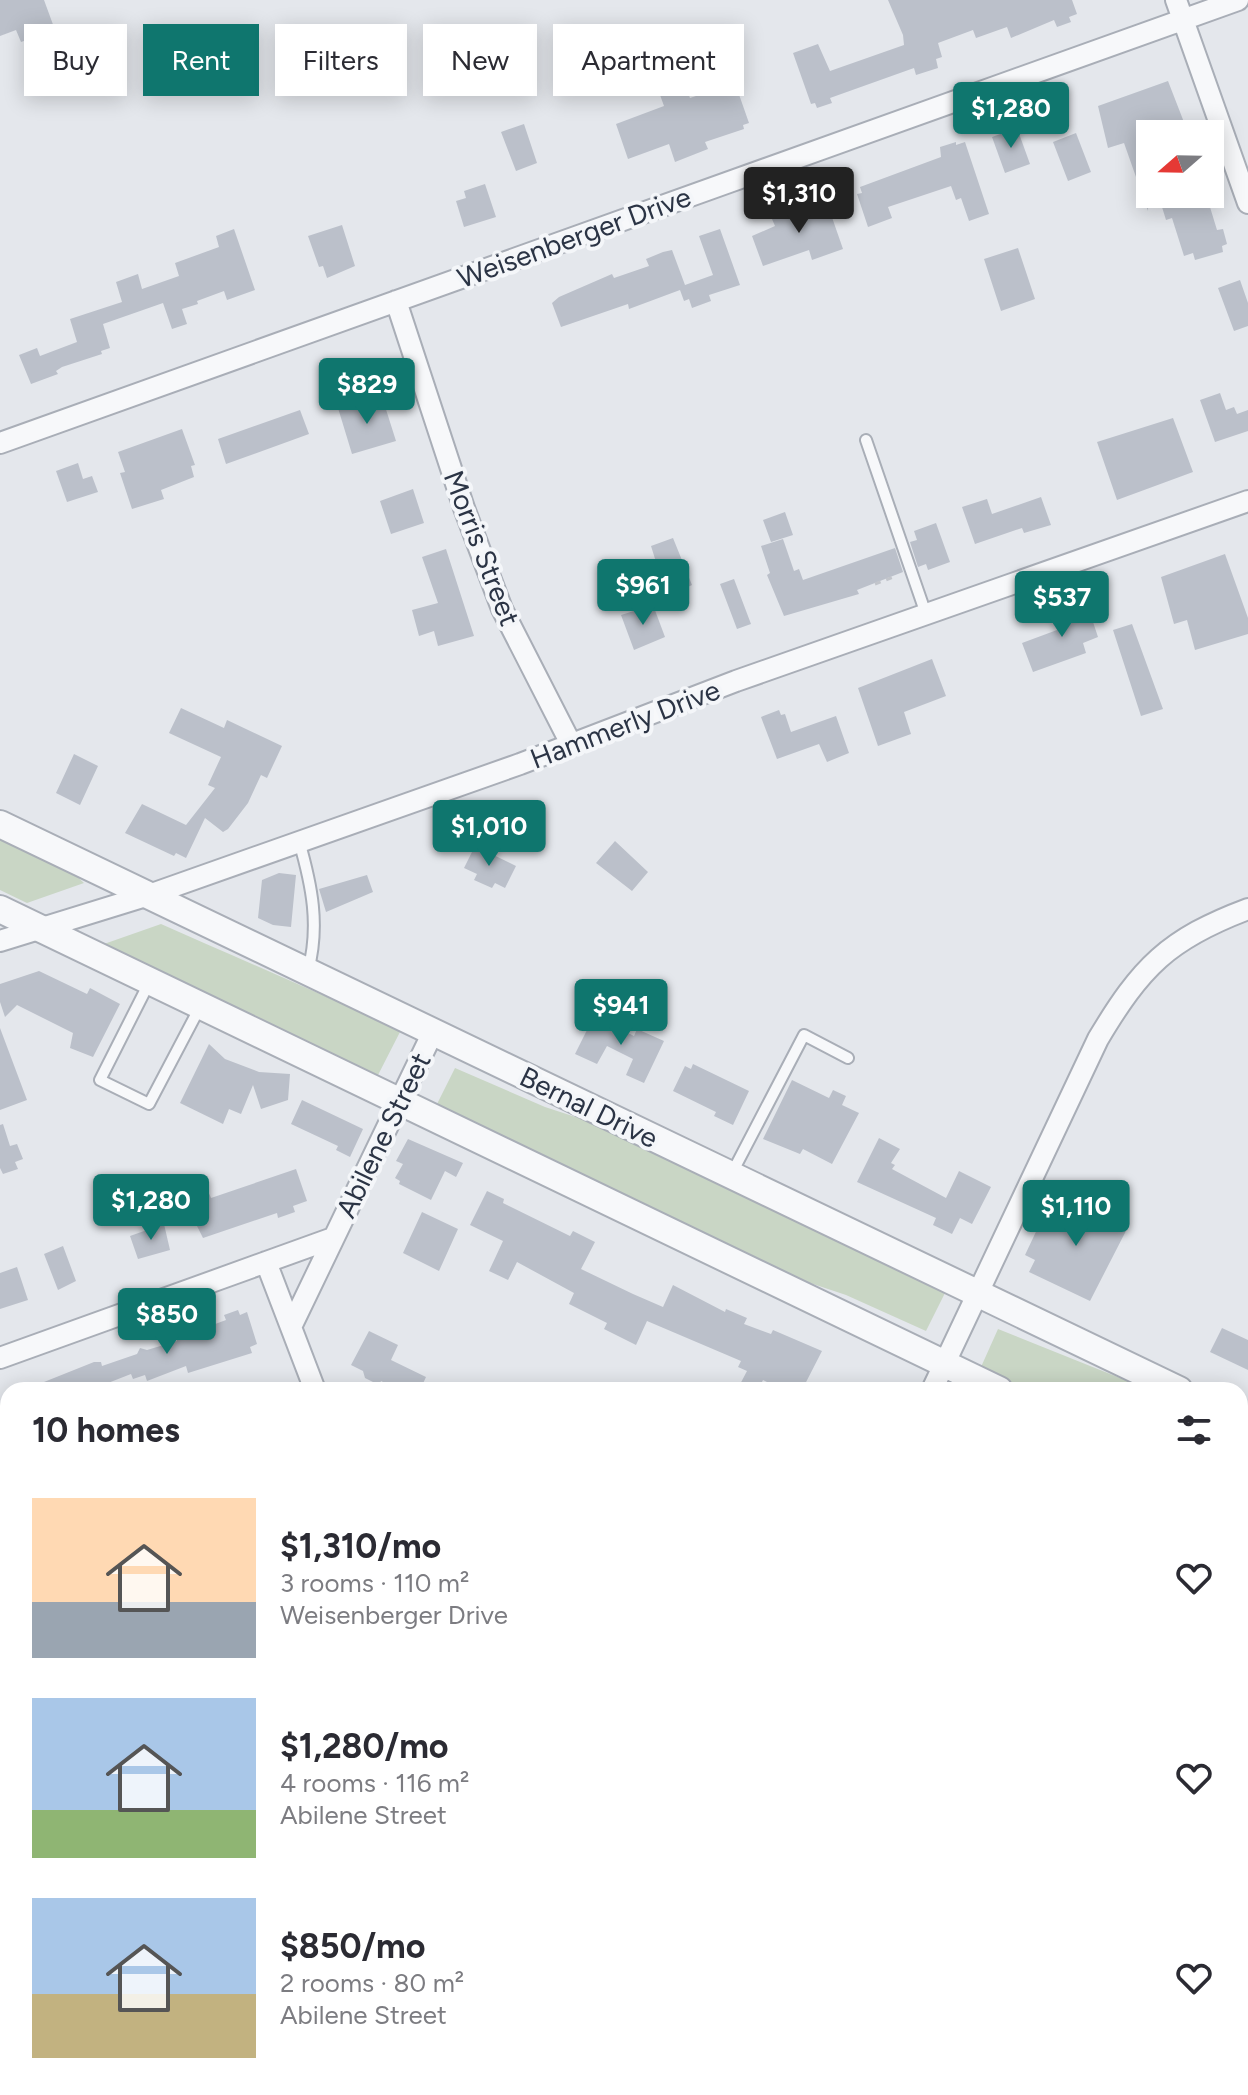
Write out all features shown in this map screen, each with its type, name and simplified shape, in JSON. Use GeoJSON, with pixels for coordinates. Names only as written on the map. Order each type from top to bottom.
{"type":"FeatureCollection","features":[{"type":"Feature","properties":{"kind":"street","name":"Weisenberger Drive"},"geometry":{"type":"LineString","coordinates":[[0,443],[396,301],[1180,10],[1238,0]]}},
{"type":"Feature","properties":{"kind":"street"},"geometry":{"type":"LineString","coordinates":[[1180,10],[1248,203]]}},
{"type":"Feature","properties":{"kind":"street","name":"Morris Street"},"geometry":{"type":"LineString","coordinates":[[396,301],[464,508],[502,609],[570,742]]}},
{"type":"Feature","properties":{"kind":"street","name":"Hammerly Drive"},"geometry":{"type":"LineString","coordinates":[[0,941],[37,927],[149,895],[1248,501]]}},
{"type":"Feature","properties":{"kind":"street","name":"Bernal Drive"},"geometry":{"type":"LineString","coordinates":[[0,824],[1163,1382]]}},
{"type":"Feature","properties":{"kind":"street"},"geometry":{"type":"LineString","coordinates":[[0,909],[200,1007],[399,1098],[982,1382]]}},
{"type":"Feature","properties":{"kind":"street"},"geometry":{"type":"LineString","coordinates":[[936,1382],[1098,1039],[1126,993],[1151,963],[1175,943],[1197,930],[1248,909]]}},
{"type":"Feature","properties":{"kind":"street","name":"Abilene Street"},"geometry":{"type":"LineString","coordinates":[[291,1327],[433,1032]]}},
{"type":"Feature","properties":{"kind":"street","name":"Abilene Street"},"geometry":{"type":"LineString","coordinates":[[0,1358],[333,1238]]}},
{"type":"Feature","properties":{"kind":"street"},"geometry":{"type":"LineString","coordinates":[[266,1262],[312,1382]]}},
{"type":"Feature","properties":{"kind":"lane"},"geometry":{"type":"LineString","coordinates":[[866,440],[926,614]]}},
{"type":"Feature","properties":{"kind":"lane"},"geometry":{"type":"LineString","coordinates":[[299,841],[315,913],[315,943],[307,973]]}},
{"type":"Feature","properties":{"kind":"lane"},"geometry":{"type":"LineString","coordinates":[[149,981],[100,1080],[149,1104],[200,1007]]}},
{"type":"Feature","properties":{"kind":"lane"},"geometry":{"type":"LineString","coordinates":[[732,1175],[804,1035],[848,1058]]}},
{"type":"Feature","properties":{"kind":"path"},"geometry":{"type":"LineString","coordinates":[[875,584],[912,574]]}},
{"type":"Feature","properties":{"kind":"green space"},"geometry":{"type":"Polygon","coordinates":[[[0,837],[70,870],[84,883],[27,903],[0,890],[0,837]]]}},
{"type":"Feature","properties":{"kind":"green space"},"geometry":{"type":"Polygon","coordinates":[[[161,924],[400,1032],[377,1077],[104,944],[161,924]]]}},
{"type":"Feature","properties":{"kind":"green space"},"geometry":{"type":"Polygon","coordinates":[[[455,1068],[545,1107],[597,1124],[939,1288],[945,1293],[926,1331],[846,1295],[792,1277],[436,1106],[455,1068]]]}},
{"type":"Feature","properties":{"kind":"green space"},"geometry":{"type":"Polygon","coordinates":[[[998,1329],[1130,1382],[1009,1382],[981,1367],[998,1329]]]}},
{"type":"Feature","properties":{"kind":"building"},"geometry":{"type":"Polygon","coordinates":[[[0,0],[44,0],[53,24],[24,24],[24,41],[21,42],[16,30],[0,36],[0,0]]]}},
{"type":"Feature","properties":{"kind":"building"},"geometry":{"type":"Polygon","coordinates":[[[888,0],[1072,0],[1077,14],[1069,17],[1071,22],[1057,27],[1054,20],[1011,38],[1007,27],[976,38],[973,30],[938,43],[942,57],[936,59],[938,68],[916,75],[914,68],[830,98],[832,103],[817,108],[815,103],[811,104],[793,53],[818,44],[830,71],[904,45],[903,35],[888,0]]]}},
{"type":"Feature","properties":{"kind":"building"},"geometry":{"type":"Polygon","coordinates":[[[1168,81],[1183,120],[1136,120],[1136,177],[1124,143],[1108,148],[1098,106],[1168,81]]]}},
{"type":"Feature","properties":{"kind":"building"},"geometry":{"type":"Polygon","coordinates":[[[660,96],[740,96],[749,123],[743,125],[744,129],[705,142],[708,149],[675,162],[669,144],[628,159],[616,124],[664,106],[660,96]]]}},
{"type":"Feature","properties":{"kind":"building"},"geometry":{"type":"Polygon","coordinates":[[[524,124],[537,163],[516,171],[501,132],[524,124]]]}},
{"type":"Feature","properties":{"kind":"building"},"geometry":{"type":"Polygon","coordinates":[[[1017,128],[1030,164],[1005,173],[992,137],[1017,128]]]}},
{"type":"Feature","properties":{"kind":"building"},"geometry":{"type":"Polygon","coordinates":[[[1076,133],[1091,172],[1068,181],[1053,142],[1076,133]]]}},
{"type":"Feature","properties":{"kind":"building"},"geometry":{"type":"Polygon","coordinates":[[[956,142],[956,145],[965,142],[989,214],[969,221],[961,198],[956,200],[951,186],[888,207],[892,218],[868,227],[857,194],[862,193],[860,187],[941,157],[940,147],[956,142]]]}},
{"type":"Feature","properties":{"kind":"building"},"geometry":{"type":"Polygon","coordinates":[[[485,184],[496,217],[464,227],[456,201],[466,198],[464,191],[485,184]]]}},
{"type":"Feature","properties":{"kind":"building"},"geometry":{"type":"Polygon","coordinates":[[[811,200],[814,208],[827,203],[843,249],[812,260],[809,250],[763,266],[752,236],[775,226],[772,219],[811,200]]]}},
{"type":"Feature","properties":{"kind":"building"},"geometry":{"type":"Polygon","coordinates":[[[1162,208],[1210,208],[1217,230],[1223,229],[1227,244],[1222,246],[1223,252],[1195,260],[1193,253],[1184,256],[1172,218],[1166,220],[1162,208]]]}},
{"type":"Feature","properties":{"kind":"building"},"geometry":{"type":"Polygon","coordinates":[[[342,225],[355,266],[327,278],[323,266],[319,267],[308,236],[342,225]]]}},
{"type":"Feature","properties":{"kind":"building"},"geometry":{"type":"Polygon","coordinates":[[[234,229],[255,290],[227,300],[224,291],[197,301],[198,304],[182,309],[187,324],[172,329],[163,303],[103,324],[110,348],[101,351],[102,354],[62,367],[56,371],[58,374],[31,384],[19,355],[37,348],[40,356],[77,342],[70,319],[122,302],[116,282],[138,274],[142,289],[179,276],[175,263],[219,247],[216,236],[234,229]]]}},
{"type":"Feature","properties":{"kind":"building"},"geometry":{"type":"Polygon","coordinates":[[[720,229],[740,285],[709,295],[711,301],[692,308],[689,299],[684,301],[680,290],[629,309],[628,304],[561,327],[552,303],[559,297],[612,274],[614,278],[649,266],[646,259],[663,252],[672,250],[685,285],[713,275],[699,236],[720,229]]]}},
{"type":"Feature","properties":{"kind":"building"},"geometry":{"type":"Polygon","coordinates":[[[1018,248],[1035,299],[1001,311],[984,259],[1018,248]]]}},
{"type":"Feature","properties":{"kind":"building"},"geometry":{"type":"Polygon","coordinates":[[[1240,280],[1248,303],[1248,326],[1234,331],[1218,288],[1240,280]]]}},
{"type":"Feature","properties":{"kind":"building"},"geometry":{"type":"Polygon","coordinates":[[[1220,393],[1226,410],[1234,407],[1237,414],[1248,410],[1248,431],[1215,442],[1200,400],[1220,393]]]}},
{"type":"Feature","properties":{"kind":"building"},"geometry":{"type":"Polygon","coordinates":[[[383,400],[396,441],[352,454],[338,408],[358,402],[359,407],[383,400]]]}},
{"type":"Feature","properties":{"kind":"building"},"geometry":{"type":"Polygon","coordinates":[[[300,410],[309,434],[226,464],[218,439],[300,410]]]}},
{"type":"Feature","properties":{"kind":"building"},"geometry":{"type":"Polygon","coordinates":[[[1173,418],[1193,472],[1117,500],[1097,442],[1173,418]]]}},
{"type":"Feature","properties":{"kind":"building"},"geometry":{"type":"Polygon","coordinates":[[[182,429],[195,465],[191,466],[194,477],[161,490],[164,499],[132,509],[120,473],[125,472],[118,452],[182,429]]]}},
{"type":"Feature","properties":{"kind":"building"},"geometry":{"type":"Polygon","coordinates":[[[78,463],[83,479],[92,476],[98,492],[67,502],[56,471],[78,463]]]}},
{"type":"Feature","properties":{"kind":"building"},"geometry":{"type":"Polygon","coordinates":[[[413,489],[424,523],[391,534],[380,501],[413,489]]]}},
{"type":"Feature","properties":{"kind":"building"},"geometry":{"type":"Polygon","coordinates":[[[1041,497],[1051,525],[1024,533],[1022,528],[975,544],[962,507],[987,499],[992,514],[1041,497]]]}},
{"type":"Feature","properties":{"kind":"building"},"geometry":{"type":"Polygon","coordinates":[[[785,512],[793,535],[771,542],[763,520],[785,512]]]}},
{"type":"Feature","properties":{"kind":"building"},"geometry":{"type":"Polygon","coordinates":[[[936,523],[950,562],[928,570],[926,564],[918,567],[910,542],[917,540],[914,531],[936,523]]]}},
{"type":"Feature","properties":{"kind":"building"},"geometry":{"type":"Polygon","coordinates":[[[673,538],[692,585],[667,597],[651,546],[673,538]]]}},
{"type":"Feature","properties":{"kind":"building"},"geometry":{"type":"Polygon","coordinates":[[[783,539],[794,571],[799,569],[803,580],[895,548],[903,572],[857,590],[859,594],[784,616],[767,575],[770,573],[761,546],[783,539]]]}},
{"type":"Feature","properties":{"kind":"building"},"geometry":{"type":"Polygon","coordinates":[[[446,549],[474,636],[438,646],[434,631],[419,636],[412,610],[438,603],[422,557],[446,549]]]}},
{"type":"Feature","properties":{"kind":"building"},"geometry":{"type":"Polygon","coordinates":[[[1225,554],[1248,618],[1248,634],[1195,650],[1187,620],[1174,624],[1161,577],[1225,554]]]}},
{"type":"Feature","properties":{"kind":"building"},"geometry":{"type":"Polygon","coordinates":[[[734,579],[751,624],[737,629],[720,584],[734,579]]]}},
{"type":"Feature","properties":{"kind":"building"},"geometry":{"type":"Polygon","coordinates":[[[1087,604],[1098,637],[1083,643],[1086,653],[1033,672],[1022,643],[1057,630],[1052,617],[1087,604]]]}},
{"type":"Feature","properties":{"kind":"building"},"geometry":{"type":"Polygon","coordinates":[[[653,605],[665,637],[634,650],[621,615],[653,605]]]}},
{"type":"Feature","properties":{"kind":"building"},"geometry":{"type":"Polygon","coordinates":[[[1132,624],[1163,709],[1141,716],[1113,630],[1132,624]]]}},
{"type":"Feature","properties":{"kind":"building"},"geometry":{"type":"Polygon","coordinates":[[[932,659],[946,696],[904,712],[911,734],[878,746],[858,688],[932,659]]]}},
{"type":"Feature","properties":{"kind":"building"},"geometry":{"type":"Polygon","coordinates":[[[181,708],[224,728],[227,720],[282,746],[267,778],[261,775],[248,803],[228,829],[223,832],[205,818],[186,858],[176,853],[174,856],[125,833],[142,804],[186,825],[215,788],[208,785],[221,757],[169,733],[181,708]]]}},
{"type":"Feature","properties":{"kind":"building"},"geometry":{"type":"Polygon","coordinates":[[[779,710],[781,715],[785,714],[791,732],[836,716],[849,753],[827,762],[819,744],[777,759],[761,717],[779,710]]]}},
{"type":"Feature","properties":{"kind":"building"},"geometry":{"type":"Polygon","coordinates":[[[74,754],[98,766],[80,805],[56,793],[74,754]]]}},
{"type":"Feature","properties":{"kind":"building"},"geometry":{"type":"Polygon","coordinates":[[[615,841],[648,872],[632,891],[596,863],[615,841]]]}},
{"type":"Feature","properties":{"kind":"building"},"geometry":{"type":"Polygon","coordinates":[[[475,846],[516,866],[505,888],[495,883],[492,888],[474,880],[477,874],[464,868],[475,846]]]}},
{"type":"Feature","properties":{"kind":"building"},"geometry":{"type":"Polygon","coordinates":[[[279,873],[296,875],[291,927],[273,925],[258,918],[262,880],[279,873]]]}},
{"type":"Feature","properties":{"kind":"building"},"geometry":{"type":"Polygon","coordinates":[[[367,875],[373,892],[326,912],[319,889],[367,875]]]}},
{"type":"Feature","properties":{"kind":"building"},"geometry":{"type":"Polygon","coordinates":[[[39,971],[87,994],[90,988],[120,1004],[93,1057],[70,1048],[73,1033],[17,1005],[5,1017],[0,1002],[0,984],[39,971]]]}},
{"type":"Feature","properties":{"kind":"building"},"geometry":{"type":"Polygon","coordinates":[[[594,1016],[634,1036],[637,1029],[664,1041],[644,1083],[626,1075],[633,1059],[607,1046],[597,1064],[575,1054],[594,1016]]]}},
{"type":"Feature","properties":{"kind":"building"},"geometry":{"type":"Polygon","coordinates":[[[0,1028],[27,1100],[0,1110],[0,1028]]]}},
{"type":"Feature","properties":{"kind":"building"},"geometry":{"type":"Polygon","coordinates":[[[209,1044],[225,1059],[259,1072],[290,1074],[288,1100],[261,1109],[253,1085],[241,1114],[229,1109],[223,1124],[180,1103],[209,1044]]]}},
{"type":"Feature","properties":{"kind":"building"},"geometry":{"type":"Polygon","coordinates":[[[693,1064],[749,1091],[733,1125],[714,1116],[716,1112],[673,1091],[685,1066],[691,1069],[693,1064]]]}},
{"type":"Feature","properties":{"kind":"building"},"geometry":{"type":"Polygon","coordinates":[[[792,1080],[829,1098],[833,1090],[846,1096],[842,1105],[859,1113],[832,1164],[803,1149],[800,1154],[763,1139],[792,1080]]]}},
{"type":"Feature","properties":{"kind":"building"},"geometry":{"type":"Polygon","coordinates":[[[302,1100],[363,1129],[350,1157],[336,1150],[338,1146],[291,1124],[302,1100]]]}},
{"type":"Feature","properties":{"kind":"building"},"geometry":{"type":"Polygon","coordinates":[[[3,1124],[10,1146],[17,1144],[23,1159],[15,1162],[18,1169],[3,1174],[0,1168],[0,1125],[3,1124]]]}},
{"type":"Feature","properties":{"kind":"building"},"geometry":{"type":"Polygon","coordinates":[[[879,1138],[900,1149],[891,1163],[895,1165],[892,1169],[946,1198],[959,1171],[991,1187],[972,1224],[960,1218],[952,1234],[933,1225],[936,1218],[857,1182],[879,1138]]]}},
{"type":"Feature","properties":{"kind":"building"},"geometry":{"type":"Polygon","coordinates":[[[408,1139],[463,1163],[456,1177],[445,1171],[431,1200],[399,1184],[400,1181],[395,1178],[403,1164],[396,1161],[408,1139]]]}},
{"type":"Feature","properties":{"kind":"building"},"geometry":{"type":"Polygon","coordinates":[[[296,1169],[307,1201],[293,1206],[295,1212],[278,1218],[277,1213],[203,1238],[184,1200],[208,1191],[211,1198],[296,1169]]]}},
{"type":"Feature","properties":{"kind":"building"},"geometry":{"type":"Polygon","coordinates":[[[487,1191],[504,1199],[503,1203],[570,1236],[573,1231],[595,1242],[581,1269],[633,1294],[663,1307],[673,1285],[725,1312],[726,1309],[747,1318],[744,1324],[771,1334],[773,1330],[822,1351],[806,1382],[741,1382],[747,1371],[738,1367],[741,1361],[647,1321],[636,1345],[604,1329],[607,1323],[569,1304],[574,1293],[517,1262],[508,1280],[489,1271],[503,1241],[470,1225],[487,1191]]]}},
{"type":"Feature","properties":{"kind":"building"},"geometry":{"type":"Polygon","coordinates":[[[1071,1198],[1129,1225],[1090,1301],[1029,1272],[1035,1260],[1025,1255],[1042,1219],[1046,1221],[1050,1212],[1062,1217],[1071,1198]]]}},
{"type":"Feature","properties":{"kind":"building"},"geometry":{"type":"Polygon","coordinates":[[[422,1212],[458,1229],[439,1271],[403,1253],[422,1212]]]}},
{"type":"Feature","properties":{"kind":"building"},"geometry":{"type":"Polygon","coordinates":[[[164,1224],[170,1250],[138,1259],[130,1236],[164,1224]]]}},
{"type":"Feature","properties":{"kind":"building"},"geometry":{"type":"Polygon","coordinates":[[[63,1246],[76,1281],[58,1290],[44,1254],[63,1246]]]}},
{"type":"Feature","properties":{"kind":"building"},"geometry":{"type":"Polygon","coordinates":[[[17,1267],[28,1300],[0,1309],[0,1273],[17,1267]]]}},
{"type":"Feature","properties":{"kind":"building"},"geometry":{"type":"Polygon","coordinates":[[[238,1310],[240,1315],[247,1312],[257,1344],[250,1347],[252,1353],[188,1373],[186,1366],[147,1381],[145,1375],[133,1379],[131,1374],[110,1382],[44,1382],[94,1362],[101,1362],[102,1366],[137,1354],[140,1348],[147,1350],[177,1341],[176,1331],[192,1325],[199,1330],[226,1320],[224,1315],[238,1310]]]}},
{"type":"Feature","properties":{"kind":"building"},"geometry":{"type":"Polygon","coordinates":[[[1222,1328],[1248,1340],[1248,1370],[1210,1352],[1222,1328]]]}},
{"type":"Feature","properties":{"kind":"building"},"geometry":{"type":"Polygon","coordinates":[[[369,1331],[398,1345],[391,1360],[426,1377],[424,1382],[373,1382],[365,1378],[363,1371],[351,1365],[369,1331]]]}}]}
